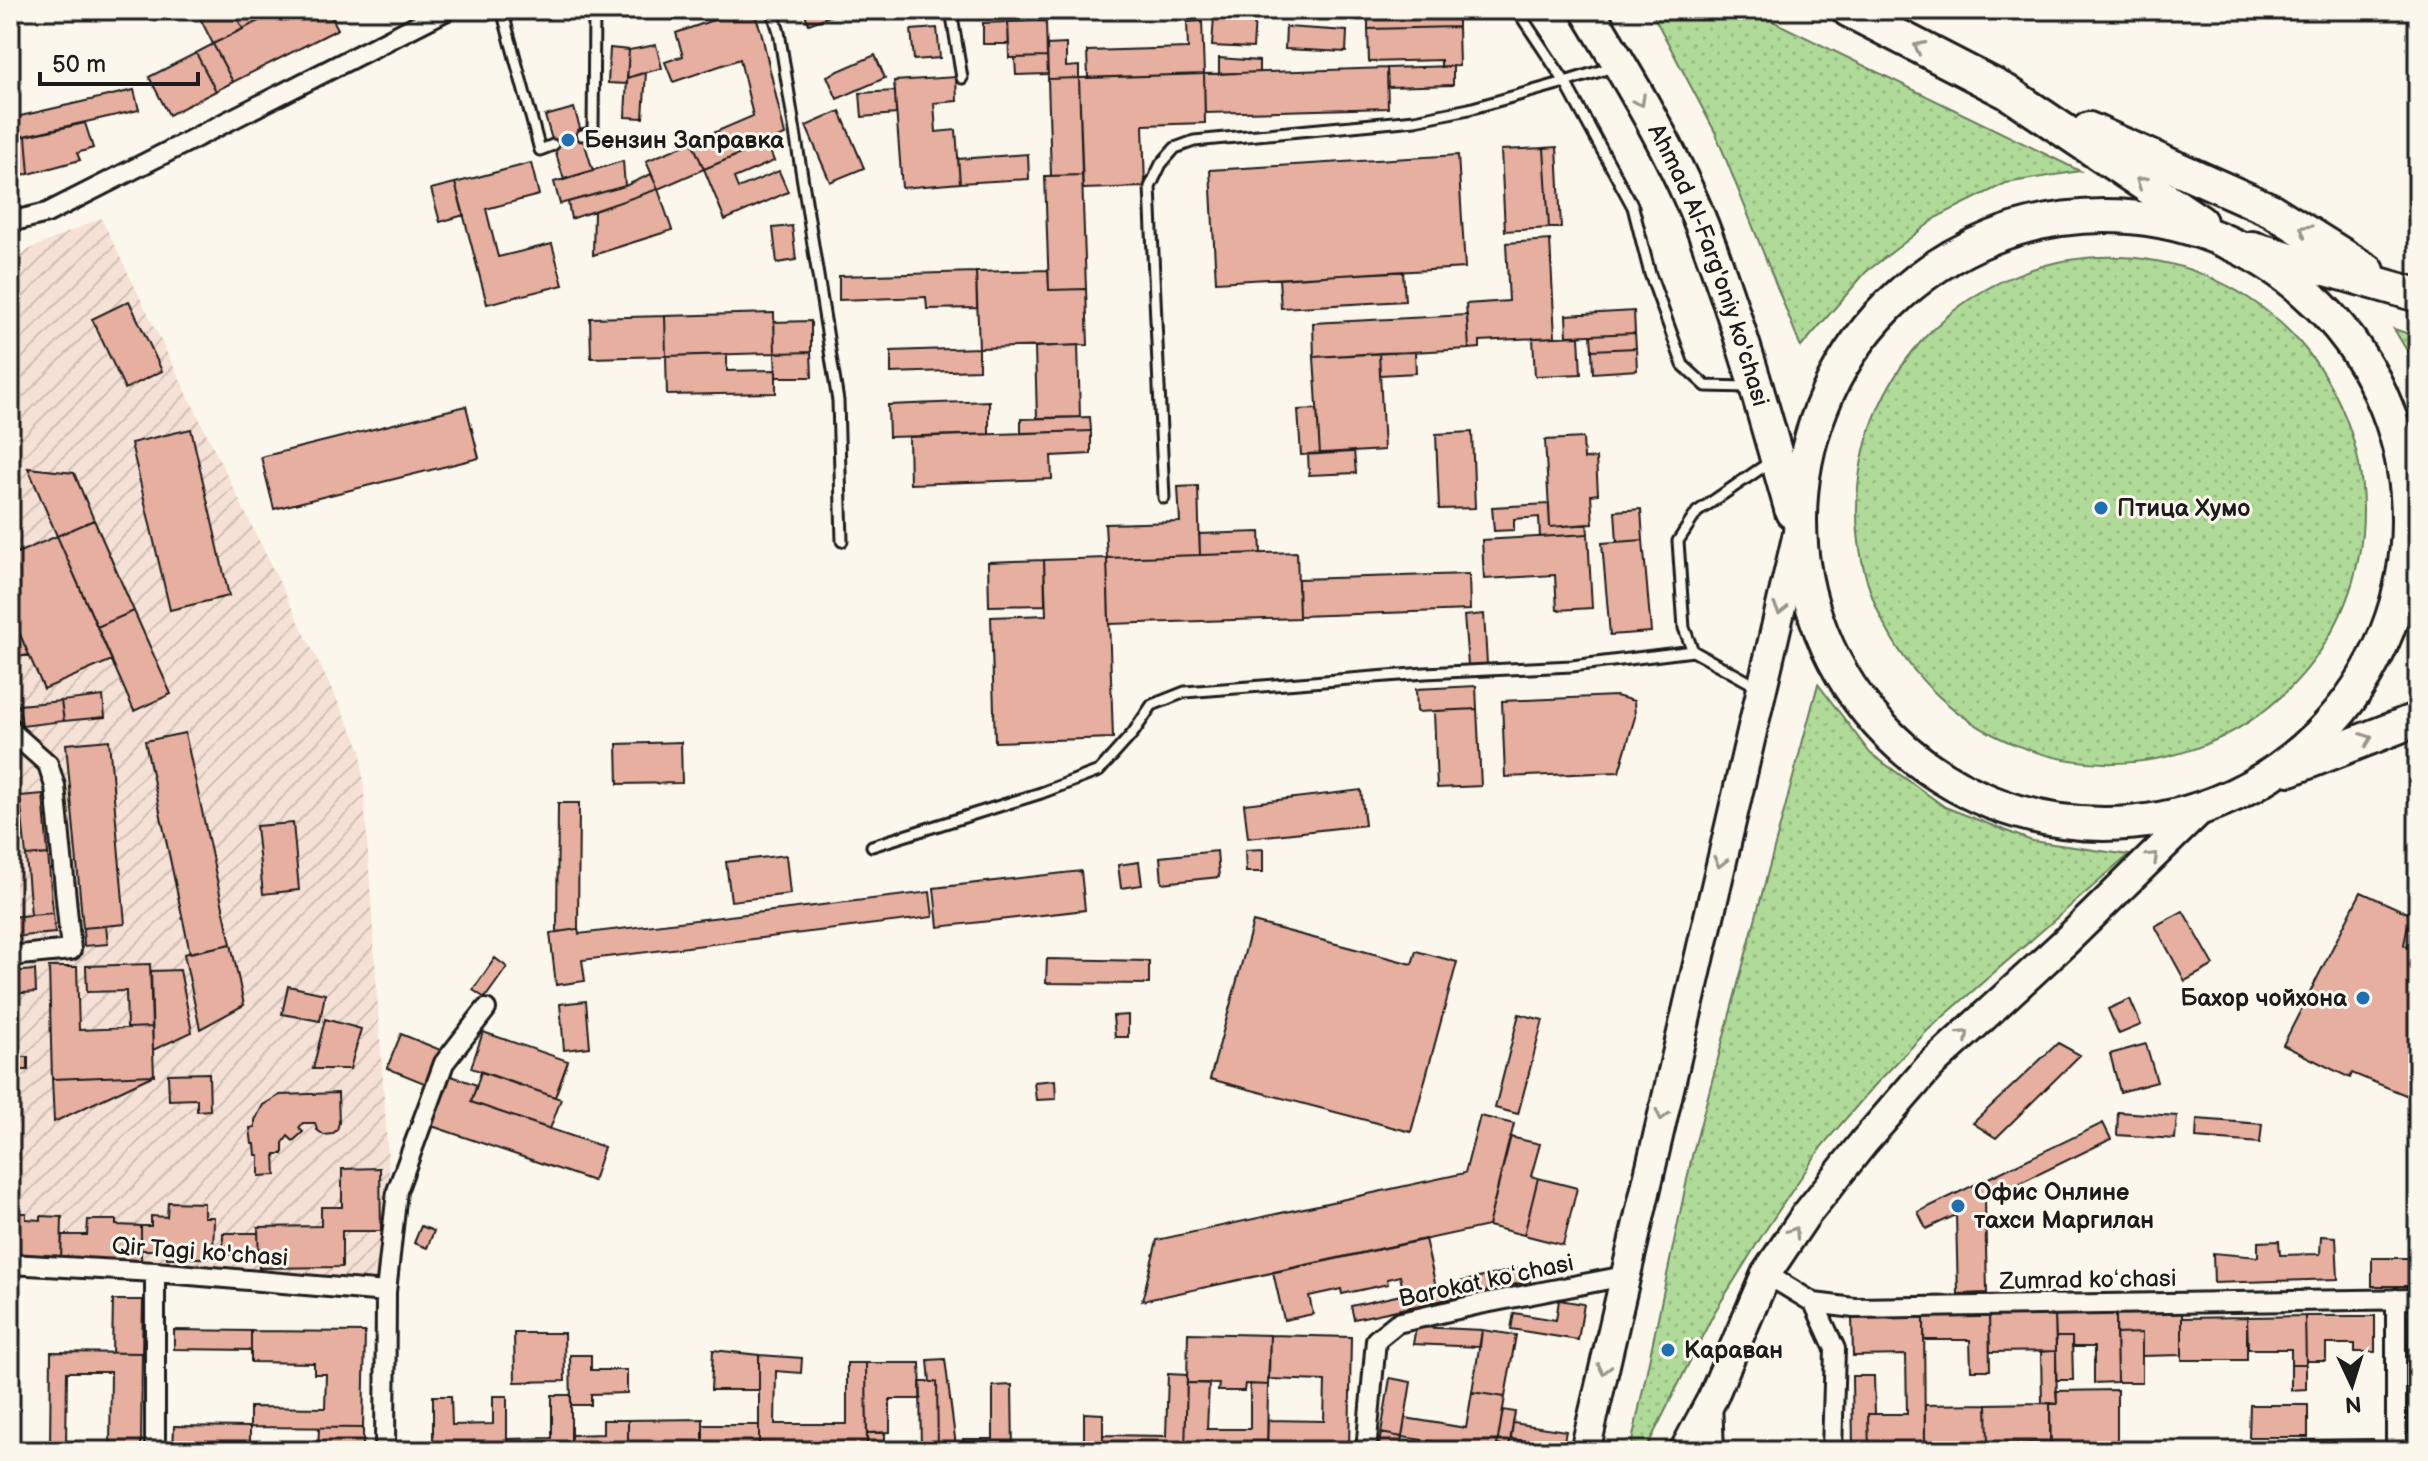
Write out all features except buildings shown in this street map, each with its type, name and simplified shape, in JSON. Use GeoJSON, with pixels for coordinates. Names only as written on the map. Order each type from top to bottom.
{"type":"FeatureCollection","features":[{"type":"Feature","properties":{"kind":"highway","name":"Ahmad Al-Farg'oniy ko'chasi"},"geometry":{"type":"LineString","coordinates":[[1587,10],[1662,142],[1701,224],[1757,387],[1798,533]]}},
{"type":"Feature","properties":{"kind":"highway"},"geometry":{"type":"LineString","coordinates":[[1848,10],[2007,92],[2271,210],[2406,291]]}},
{"type":"Feature","properties":{"kind":"highway"},"geometry":{"type":"LineString","coordinates":[[2007,92],[2315,302],[2347,335],[2372,371],[2404,458],[2409,550],[2386,639],[2338,717],[2268,778]]}},
{"type":"Feature","properties":{"kind":"highway"},"geometry":{"type":"LineString","coordinates":[[2406,291],[2165,220],[2086,214],[2008,229],[1937,263],[1876,315],[1831,380],[1804,454],[1798,533],[1812,612],[1846,685],[1898,746],[1965,792],[2041,819],[2122,825],[2201,809],[2268,778],[2418,719]]}},
{"type":"Feature","properties":{"kind":"main road"},"geometry":{"type":"LineString","coordinates":[[1585,1451],[1798,533]]}},
{"type":"Feature","properties":{"kind":"main road"},"geometry":{"type":"LineString","coordinates":[[1684,1451],[1712,1399],[1766,1274],[1805,1216],[1864,1142],[1930,1066],[2064,943],[2201,809]]}},
{"type":"Feature","properties":{"kind":"street"},"geometry":{"type":"LineString","coordinates":[[10,222],[47,213],[447,10]]}},
{"type":"Feature","properties":{"kind":"street"},"geometry":{"type":"LineString","coordinates":[[10,727],[48,764],[55,786],[71,950],[10,956]]}},
{"type":"Feature","properties":{"kind":"street"},"geometry":{"type":"LineString","coordinates":[[385,1451],[386,1292],[397,1191],[444,1063],[486,1009]]}},
{"type":"Feature","properties":{"kind":"street","name":"Qir Tagi ko'chasi"},"geometry":{"type":"LineString","coordinates":[[10,1264],[155,1272],[386,1292]]}},
{"type":"Feature","properties":{"kind":"street"},"geometry":{"type":"LineString","coordinates":[[155,1272],[155,1451]]}},
{"type":"Feature","properties":{"kind":"street","name":"Zumrad koʻchasi"},"geometry":{"type":"LineString","coordinates":[[1766,1274],[1814,1303],[1854,1308],[2418,1299]]}},
{"type":"Feature","properties":{"kind":"street","name":"Barokat koʻchasi"},"geometry":{"type":"LineString","coordinates":[[1366,1451],[1376,1340],[1397,1323],[1625,1276]]}},
{"type":"Feature","properties":{"kind":"street"},"geometry":{"type":"LineString","coordinates":[[2396,1299],[2396,1451]]}},
{"type":"Feature","properties":{"kind":"street"},"geometry":{"type":"LineString","coordinates":[[1814,1303],[1835,1349],[1832,1451]]}},
{"type":"Feature","properties":{"kind":"street"},"geometry":{"type":"LineString","coordinates":[[1712,1399],[1714,1451]]}},
{"type":"Feature","properties":{"kind":"lane"},"geometry":{"type":"LineString","coordinates":[[502,10],[540,150],[553,145]]}},
{"type":"Feature","properties":{"kind":"lane"},"geometry":{"type":"LineString","coordinates":[[582,135],[593,132],[594,10]]}},
{"type":"Feature","properties":{"kind":"lane"},"geometry":{"type":"LineString","coordinates":[[772,10],[779,32],[838,401],[842,541]]}},
{"type":"Feature","properties":{"kind":"lane"},"geometry":{"type":"LineString","coordinates":[[951,10],[962,78]]}},
{"type":"Feature","properties":{"kind":"lane"},"geometry":{"type":"LineString","coordinates":[[1517,10],[1565,82],[1633,207],[1650,274],[1683,365],[1706,386],[1757,387]]}},
{"type":"Feature","properties":{"kind":"lane"},"geometry":{"type":"LineString","coordinates":[[1164,498],[1150,187],[1161,164],[1175,148],[1194,141],[1415,120],[1469,109],[1620,65]]}},
{"type":"Feature","properties":{"kind":"lane"},"geometry":{"type":"LineString","coordinates":[[1693,651],[1684,628],[1678,541],[1697,512],[1777,457]]}},
{"type":"Feature","properties":{"kind":"lane"},"geometry":{"type":"LineString","coordinates":[[872,846],[1041,793],[1099,771],[1133,733],[1152,705],[1185,692],[1425,673],[1572,666],[1693,651],[1761,689]]}},
{"type":"Feature","properties":{"kind":"shaded area"},"geometry":{"type":"Polygon","coordinates":[[[101,218],[361,749],[389,1174],[380,1286],[10,1261],[10,258],[101,218]]]}},
{"type":"Feature","properties":{"kind":"green space"},"geometry":{"type":"Polygon","coordinates":[[[1652,10],[1750,10],[2080,171],[2006,183],[1939,216],[1866,272],[1801,347],[1715,132],[1652,10]]]}},
{"type":"Feature","properties":{"kind":"green space"},"geometry":{"type":"Polygon","coordinates":[[[2110,257],[2159,262],[2207,276],[2250,300],[2289,331],[2320,370],[2344,413],[2358,461],[2363,510],[2358,559],[2344,607],[2320,650],[2289,689],[2250,720],[2207,744],[2159,758],[2110,763],[2061,758],[2013,744],[1970,720],[1931,689],[1900,650],[1876,607],[1862,559],[1857,510],[1862,461],[1876,413],[1900,370],[1931,331],[1970,300],[2013,276],[2061,262],[2110,257]]]}},
{"type":"Feature","properties":{"kind":"green space"},"geometry":{"type":"Polygon","coordinates":[[[2394,329],[2418,337],[2418,369],[2394,329]]]}},
{"type":"Feature","properties":{"kind":"green space"},"geometry":{"type":"Polygon","coordinates":[[[1818,684],[1870,753],[1945,807],[2032,841],[2129,855],[1928,1030],[1822,1146],[1714,1313],[1645,1451],[1630,1451],[1692,1156],[1818,684]]]}},
{"type":"Feature","properties":{"kind":"place","name":"Бензин Заправка"},"geometry":{"type":"Point","coordinates":[568,140]}},
{"type":"Feature","properties":{"kind":"place","name":"Птица Хумо"},"geometry":{"type":"Point","coordinates":[2101,508]}},
{"type":"Feature","properties":{"kind":"place","name":"Бахор чойхона"},"geometry":{"type":"Point","coordinates":[2363,998]}},
{"type":"Feature","properties":{"kind":"place","name":"Офис Онлине тахси Маргилан"},"geometry":{"type":"Point","coordinates":[1958,1206]}},
{"type":"Feature","properties":{"kind":"place","name":"Караван"},"geometry":{"type":"Point","coordinates":[1668,1350]}}]}
